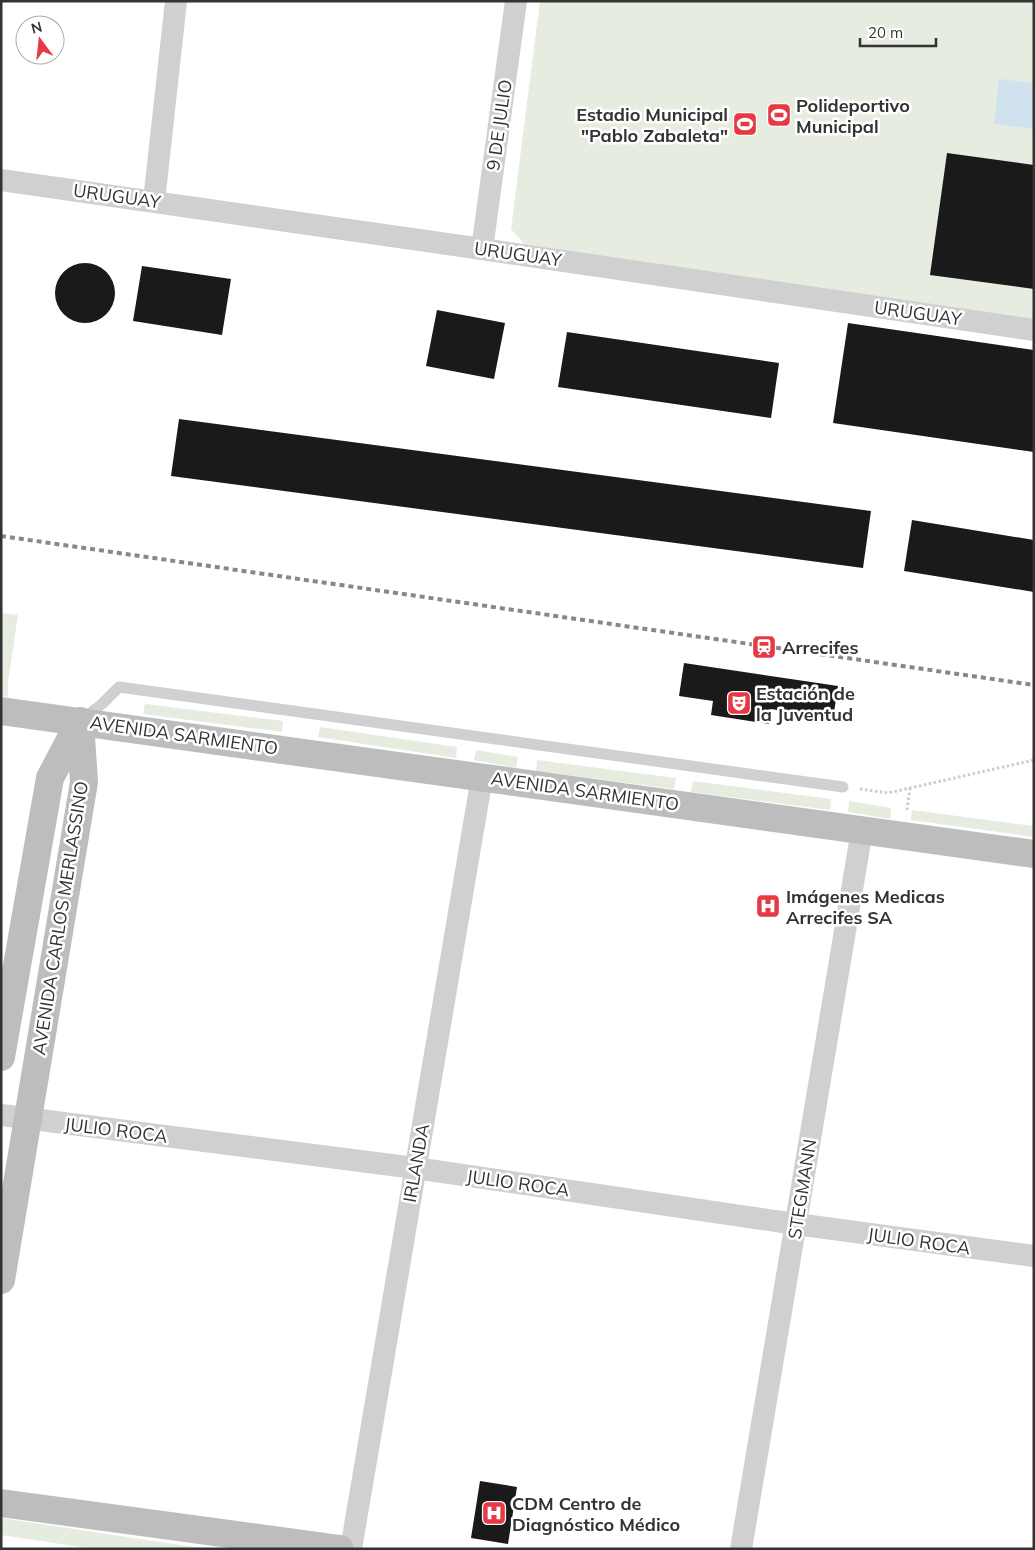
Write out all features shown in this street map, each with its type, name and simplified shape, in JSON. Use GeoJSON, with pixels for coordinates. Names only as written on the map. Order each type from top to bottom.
{"type":"FeatureCollection","features":[{"type":"Feature","properties":{"kind":"street"},"geometry":{"type":"LineString","coordinates":[[154,201],[176,1]]}},
{"type":"Feature","properties":{"kind":"street","name":"9 DE JULIO"},"geometry":{"type":"LineString","coordinates":[[482,248],[516,1]]}},
{"type":"Feature","properties":{"kind":"street","name":"URUGUAY"},"geometry":{"type":"LineString","coordinates":[[1,180],[482,248],[1034,330]]}},
{"type":"Feature","properties":{"kind":"street"},"geometry":{"type":"LineString","coordinates":[[1,711],[80,721]]}},
{"type":"Feature","properties":{"kind":"street","name":"AVENIDA SARMIENTO"},"geometry":{"type":"LineString","coordinates":[[80,721],[1034,854]]}},
{"type":"Feature","properties":{"kind":"street","name":"AVENIDA CARLOS MERLASSINO"},"geometry":{"type":"LineString","coordinates":[[1,1057],[50,778],[80,721]]}},
{"type":"Feature","properties":{"kind":"street","name":"AVENIDA CARLOS MERLASSINO"},"geometry":{"type":"LineString","coordinates":[[1,1280],[84,782],[80,721]]}},
{"type":"Feature","properties":{"kind":"street","name":"IRLANDA"},"geometry":{"type":"LineString","coordinates":[[350,1549],[482,777]]}},
{"type":"Feature","properties":{"kind":"street","name":"STEGMANN"},"geometry":{"type":"LineString","coordinates":[[741,1549],[862,830]]}},
{"type":"Feature","properties":{"kind":"street","name":"JULIO ROCA"},"geometry":{"type":"LineString","coordinates":[[1,1115],[415,1168],[796,1224],[1034,1256]]}},
{"type":"Feature","properties":{"kind":"street"},"geometry":{"type":"LineString","coordinates":[[1,1504],[340,1549]]}},
{"type":"Feature","properties":{"kind":"lane","name":"AVENIDA SARMIENTO"},"geometry":{"type":"LineString","coordinates":[[80,721],[102,704],[119,687],[843,787]]}},
{"type":"Feature","properties":{"kind":"path"},"geometry":{"type":"LineString","coordinates":[[843,787],[888,793],[1034,760]]}},
{"type":"Feature","properties":{"kind":"shaded area","name":"Polideportivo Municipal"},"geometry":{"type":"Polygon","coordinates":[[[540,1],[1034,1],[1034,322],[524,244],[511,229],[540,1]]]}},
{"type":"Feature","properties":{"kind":"shaded area"},"geometry":{"type":"Polygon","coordinates":[[[1,613],[18,615],[8,682],[8,697],[1,696],[1,613]]]}},
{"type":"Feature","properties":{"kind":"shaded area"},"geometry":{"type":"Polygon","coordinates":[[[145,704],[283,721],[282,732],[143,714],[145,704]]]}},
{"type":"Feature","properties":{"kind":"shaded area"},"geometry":{"type":"Polygon","coordinates":[[[320,727],[457,747],[456,758],[318,737],[320,727]]]}},
{"type":"Feature","properties":{"kind":"shaded area"},"geometry":{"type":"Polygon","coordinates":[[[476,750],[518,757],[516,768],[474,760],[476,750]]]}},
{"type":"Feature","properties":{"kind":"shaded area"},"geometry":{"type":"Polygon","coordinates":[[[537,760],[676,778],[674,789],[536,771],[537,760]]]}},
{"type":"Feature","properties":{"kind":"shaded area"},"geometry":{"type":"Polygon","coordinates":[[[693,781],[831,799],[830,810],[691,792],[693,781]]]}},
{"type":"Feature","properties":{"kind":"shaded area"},"geometry":{"type":"Polygon","coordinates":[[[849,801],[891,808],[890,819],[848,812],[849,801]]]}},
{"type":"Feature","properties":{"kind":"shaded area"},"geometry":{"type":"Polygon","coordinates":[[[912,810],[1034,826],[1034,837],[911,820],[912,810]]]}},
{"type":"Feature","properties":{"kind":"shaded area"},"geometry":{"type":"Polygon","coordinates":[[[1,1518],[207,1549],[94,1549],[1,1535],[1,1518]]]}},
{"type":"Feature","properties":{"kind":"water"},"geometry":{"type":"Polygon","coordinates":[[[999,79],[1034,83],[1034,129],[994,124],[999,79]]]}},
{"type":"Feature","properties":{"kind":"building"},"geometry":{"type":"Polygon","coordinates":[[[947,153],[1034,165],[1034,289],[930,275],[947,153]]]}},
{"type":"Feature","properties":{"kind":"building"},"geometry":{"type":"Polygon","coordinates":[[[85,263],[102,268],[110,276],[115,293],[110,310],[102,318],[85,323],[68,318],[60,310],[55,293],[60,276],[68,268],[85,263]]]}},
{"type":"Feature","properties":{"kind":"building"},"geometry":{"type":"Polygon","coordinates":[[[142,266],[231,279],[222,335],[133,321],[142,266]]]}},
{"type":"Feature","properties":{"kind":"building"},"geometry":{"type":"Polygon","coordinates":[[[437,310],[505,323],[494,379],[426,366],[437,310]]]}},
{"type":"Feature","properties":{"kind":"building"},"geometry":{"type":"Polygon","coordinates":[[[848,323],[1034,350],[1034,452],[833,423],[848,323]]]}},
{"type":"Feature","properties":{"kind":"building"},"geometry":{"type":"Polygon","coordinates":[[[567,332],[779,363],[771,418],[558,387],[567,332]]]}},
{"type":"Feature","properties":{"kind":"building"},"geometry":{"type":"Polygon","coordinates":[[[179,419],[871,511],[863,568],[171,476],[179,419]]]}},
{"type":"Feature","properties":{"kind":"building"},"geometry":{"type":"Polygon","coordinates":[[[912,520],[1034,540],[1034,592],[904,571],[912,520]]]}},
{"type":"Feature","properties":{"kind":"building"},"geometry":{"type":"Polygon","coordinates":[[[684,663],[838,686],[833,719],[771,709],[769,724],[711,715],[713,701],[679,696],[684,663]]]}},
{"type":"Feature","properties":{"kind":"building","name":"CDM Centro de Diagnóstico Médico"},"geometry":{"type":"Polygon","coordinates":[[[480,1481],[517,1487],[508,1544],[471,1538],[480,1481]]]}},
{"type":"Feature","properties":{"kind":"railway"},"geometry":{"type":"LineString","coordinates":[[1,536],[1034,685]]}},
{"type":"Feature","properties":{"kind":"place","name":"Polideportivo Municipal"},"geometry":{"type":"Point","coordinates":[779,115]}},
{"type":"Feature","properties":{"kind":"place","name":"Estadio Municipal \"Pablo Zabaleta\""},"geometry":{"type":"Point","coordinates":[745,124]}},
{"type":"Feature","properties":{"kind":"place","name":"Arrecifes"},"geometry":{"type":"Point","coordinates":[764,647]}},
{"type":"Feature","properties":{"kind":"place","name":"Estación de la Juventud"},"geometry":{"type":"Point","coordinates":[739,703]}},
{"type":"Feature","properties":{"kind":"place","name":"Imágenes Medicas Arrecifes SA"},"geometry":{"type":"Point","coordinates":[768,906]}},
{"type":"Feature","properties":{"kind":"place","name":"CDM Centro de Diagnóstico Médico"},"geometry":{"type":"Point","coordinates":[494,1513]}}]}
